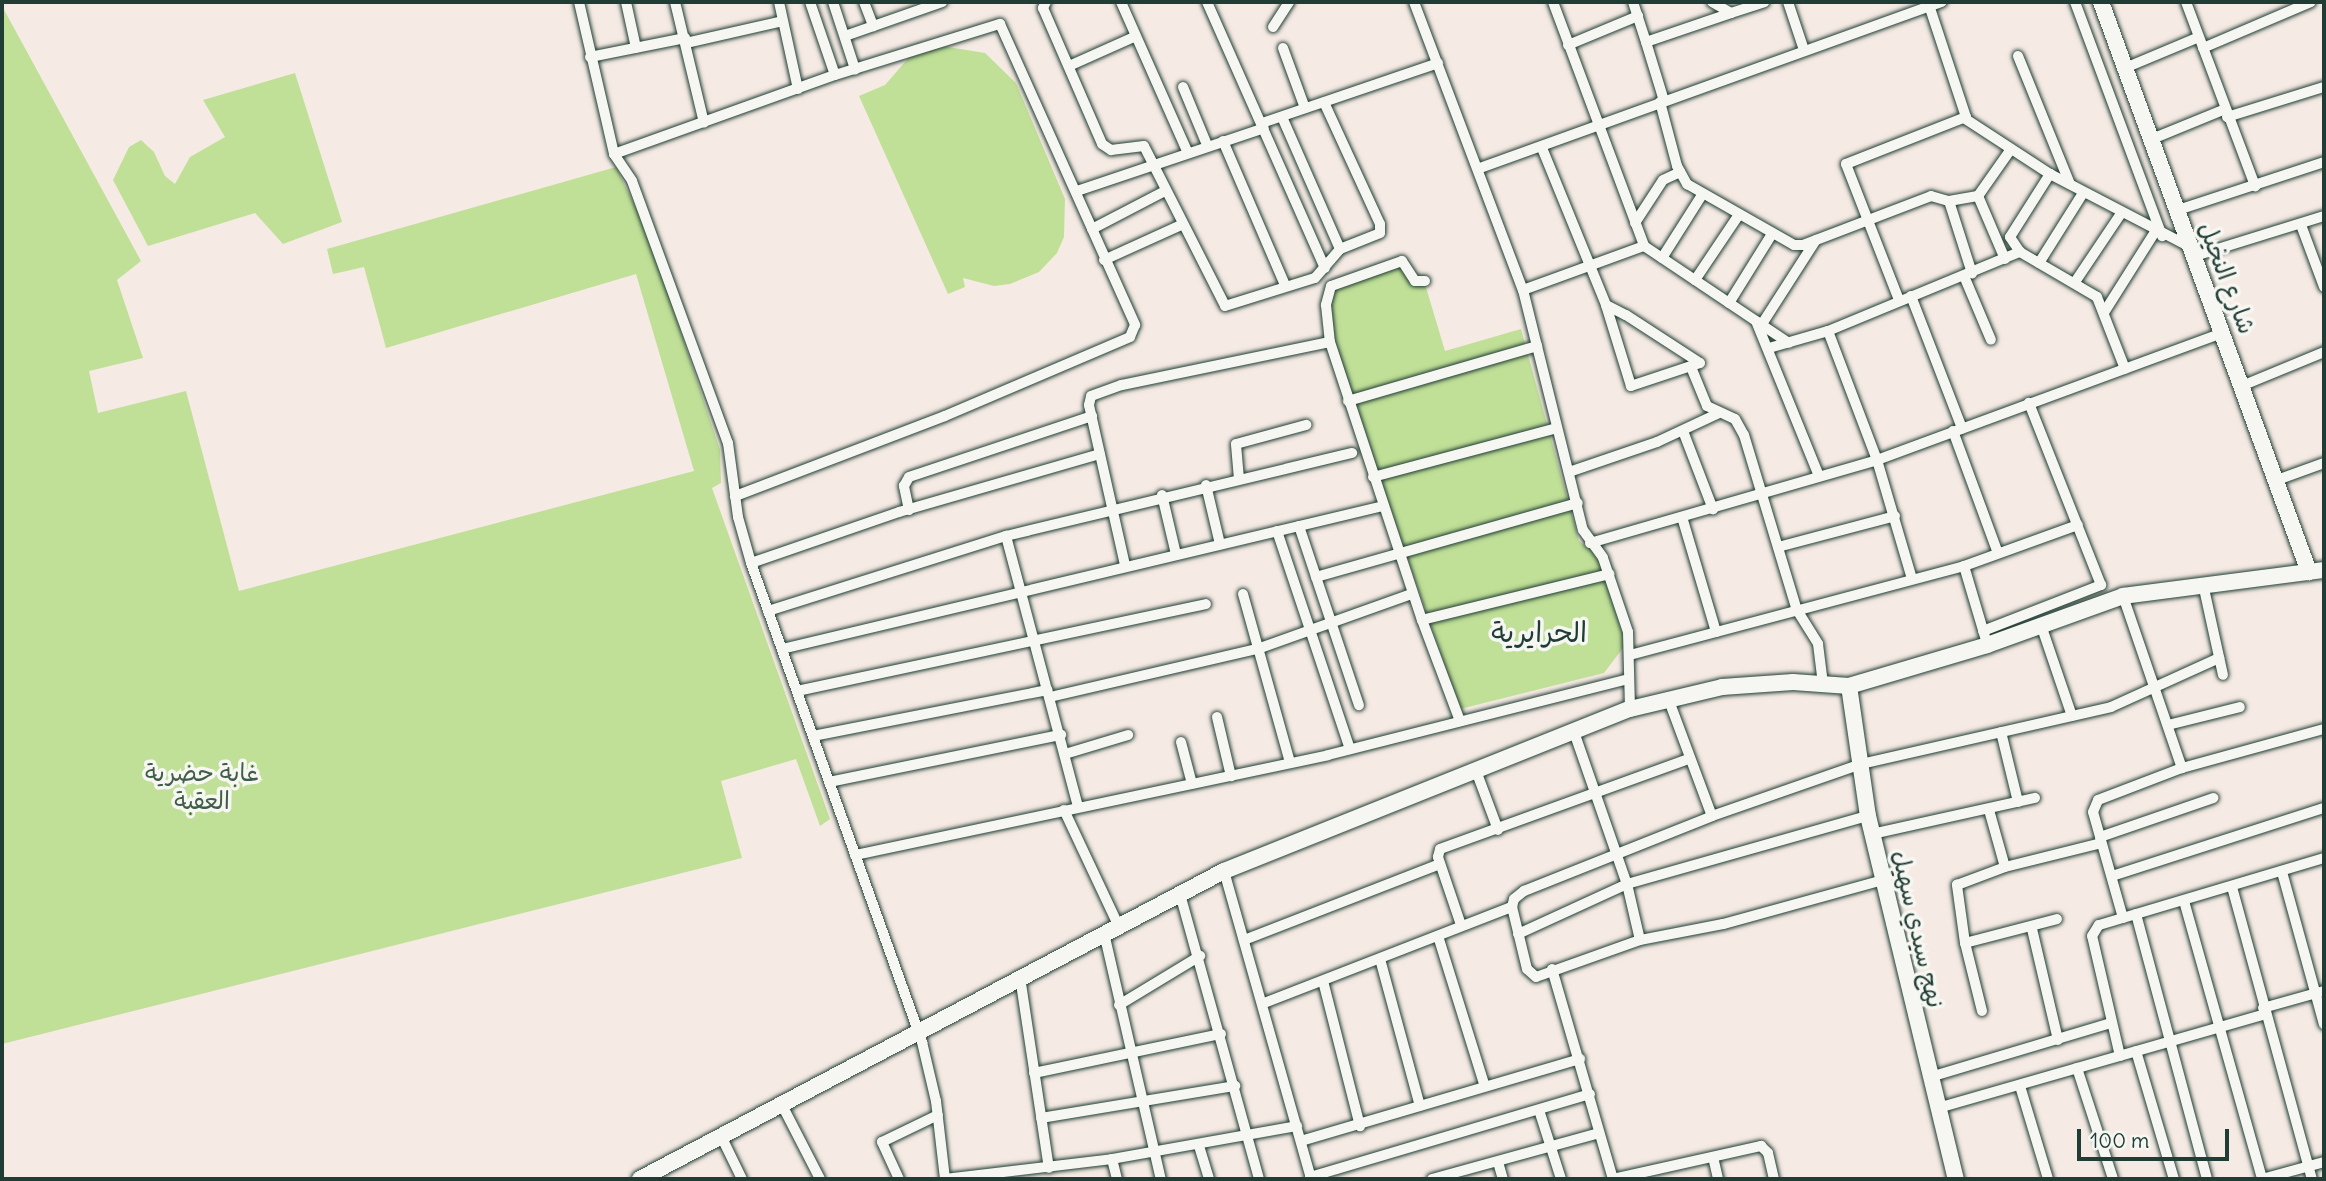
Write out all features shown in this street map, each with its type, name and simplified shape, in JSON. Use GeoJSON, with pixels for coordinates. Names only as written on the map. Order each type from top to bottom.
{"type":"FeatureCollection","features":[{"type":"Feature","properties":{"kind":"main road","name":"شارع النخيل"},"geometry":{"type":"LineString","coordinates":[[2101,2],[2277,480],[2316,571]]}},
{"type":"Feature","properties":{"kind":"main road"},"geometry":{"type":"LineString","coordinates":[[640,1179],[660,1175],[782,1105],[1224,871],[1475,768],[1630,709],[1668,698],[1749,684],[1849,686],[1985,638],[2041,625],[2103,593],[2123,596],[2316,571]]}},
{"type":"Feature","properties":{"kind":"main road","name":"نهج سيدي سهيل"},"geometry":{"type":"LineString","coordinates":[[1849,686],[1868,816],[1956,1179]]}},
{"type":"Feature","properties":{"kind":"street"},"geometry":{"type":"LineString","coordinates":[[579,2],[614,154],[632,181],[727,443],[735,496],[751,563],[919,1033],[938,1115],[945,1179],[1043,1172],[1199,1146],[1297,1126]]}},
{"type":"Feature","properties":{"kind":"street"},"geometry":{"type":"LineString","coordinates":[[626,2],[636,48]]}},
{"type":"Feature","properties":{"kind":"street"},"geometry":{"type":"LineString","coordinates":[[675,2],[704,123]]}},
{"type":"Feature","properties":{"kind":"street"},"geometry":{"type":"LineString","coordinates":[[779,2],[798,89]]}},
{"type":"Feature","properties":{"kind":"street"},"geometry":{"type":"LineString","coordinates":[[810,2],[835,75]]}},
{"type":"Feature","properties":{"kind":"street"},"geometry":{"type":"LineString","coordinates":[[833,2],[855,69]]}},
{"type":"Feature","properties":{"kind":"street"},"geometry":{"type":"LineString","coordinates":[[864,2],[873,26]]}},
{"type":"Feature","properties":{"kind":"street"},"geometry":{"type":"LineString","coordinates":[[845,36],[942,2]]}},
{"type":"Feature","properties":{"kind":"street"},"geometry":{"type":"LineString","coordinates":[[1045,2],[1043,8],[1105,147],[1142,145],[1223,305],[1315,278],[1340,249],[1377,235],[1381,227],[1324,102]]}},
{"type":"Feature","properties":{"kind":"street"},"geometry":{"type":"LineString","coordinates":[[1121,2],[1187,151]]}},
{"type":"Feature","properties":{"kind":"street"},"geometry":{"type":"LineString","coordinates":[[1207,2],[1325,268]]}},
{"type":"Feature","properties":{"kind":"street"},"geometry":{"type":"LineString","coordinates":[[1273,27],[1289,2]]}},
{"type":"Feature","properties":{"kind":"street"},"geometry":{"type":"LineString","coordinates":[[1414,2],[1480,169],[1523,290],[1557,428],[1590,543],[1601,554],[1628,632],[1630,709]]}},
{"type":"Feature","properties":{"kind":"street"},"geometry":{"type":"LineString","coordinates":[[1553,2],[1644,246],[1789,343]]}},
{"type":"Feature","properties":{"kind":"street"},"geometry":{"type":"LineString","coordinates":[[1633,2],[1680,172],[1702,195],[1798,246],[1931,196],[1949,201],[1978,196],[2011,149]]}},
{"type":"Feature","properties":{"kind":"street"},"geometry":{"type":"LineString","coordinates":[[1712,2],[1731,13]]}},
{"type":"Feature","properties":{"kind":"street"},"geometry":{"type":"LineString","coordinates":[[1646,42],[1764,2]]}},
{"type":"Feature","properties":{"kind":"street"},"geometry":{"type":"LineString","coordinates":[[1788,2],[1804,50]]}},
{"type":"Feature","properties":{"kind":"street"},"geometry":{"type":"LineString","coordinates":[[1480,169],[1929,4],[1941,2]]}},
{"type":"Feature","properties":{"kind":"street"},"geometry":{"type":"LineString","coordinates":[[2075,2],[2159,234]]}},
{"type":"Feature","properties":{"kind":"street"},"geometry":{"type":"LineString","coordinates":[[2186,2],[2255,186]]}},
{"type":"Feature","properties":{"kind":"street"},"geometry":{"type":"LineString","coordinates":[[2125,68],[2311,2]]}},
{"type":"Feature","properties":{"kind":"street"},"geometry":{"type":"LineString","coordinates":[[1899,300],[1848,161],[1964,118],[1967,110],[1929,4]]}},
{"type":"Feature","properties":{"kind":"street"},"geometry":{"type":"LineString","coordinates":[[1568,45],[1638,16]]}},
{"type":"Feature","properties":{"kind":"street"},"geometry":{"type":"LineString","coordinates":[[590,57],[783,21]]}},
{"type":"Feature","properties":{"kind":"street"},"geometry":{"type":"LineString","coordinates":[[614,154],[835,75],[1000,24],[1135,325],[1130,337],[945,416],[735,496]]}},
{"type":"Feature","properties":{"kind":"street"},"geometry":{"type":"LineString","coordinates":[[1069,66],[1136,36]]}},
{"type":"Feature","properties":{"kind":"street"},"geometry":{"type":"LineString","coordinates":[[1283,48],[1305,108]]}},
{"type":"Feature","properties":{"kind":"street"},"geometry":{"type":"LineString","coordinates":[[2018,57],[2070,184]]}},
{"type":"Feature","properties":{"kind":"street"},"geometry":{"type":"LineString","coordinates":[[1077,191],[1152,162],[1223,141],[1305,108],[1438,63]]}},
{"type":"Feature","properties":{"kind":"street"},"geometry":{"type":"LineString","coordinates":[[1183,87],[1207,145]]}},
{"type":"Feature","properties":{"kind":"street"},"geometry":{"type":"LineString","coordinates":[[2152,139],[2226,113],[2324,87]]}},
{"type":"Feature","properties":{"kind":"street"},"geometry":{"type":"LineString","coordinates":[[1282,117],[1340,249]]}},
{"type":"Feature","properties":{"kind":"street"},"geometry":{"type":"LineString","coordinates":[[1964,118],[2050,174],[2193,252],[2301,225],[2324,216]]}},
{"type":"Feature","properties":{"kind":"street"},"geometry":{"type":"LineString","coordinates":[[1223,141],[1285,285]]}},
{"type":"Feature","properties":{"kind":"street"},"geometry":{"type":"LineString","coordinates":[[1542,148],[1588,267],[1606,305],[1632,386],[1700,363],[1606,305]]}},
{"type":"Feature","properties":{"kind":"street"},"geometry":{"type":"LineString","coordinates":[[2178,210],[2324,162]]}},
{"type":"Feature","properties":{"kind":"street"},"geometry":{"type":"LineString","coordinates":[[1635,223],[1663,180],[1680,172]]}},
{"type":"Feature","properties":{"kind":"street"},"geometry":{"type":"LineString","coordinates":[[2050,174],[2010,237],[2020,252],[2097,297],[2105,311],[2125,369]]}},
{"type":"Feature","properties":{"kind":"street"},"geometry":{"type":"LineString","coordinates":[[1091,229],[1165,191]]}},
{"type":"Feature","properties":{"kind":"street"},"geometry":{"type":"LineString","coordinates":[[2039,263],[2083,192]]}},
{"type":"Feature","properties":{"kind":"street"},"geometry":{"type":"LineString","coordinates":[[1662,258],[1702,195]]}},
{"type":"Feature","properties":{"kind":"street"},"geometry":{"type":"LineString","coordinates":[[1978,196],[2005,259]]}},
{"type":"Feature","properties":{"kind":"street"},"geometry":{"type":"LineString","coordinates":[[1949,201],[1968,274],[1991,340]]}},
{"type":"Feature","properties":{"kind":"street"},"geometry":{"type":"LineString","coordinates":[[2075,282],[2122,212]]}},
{"type":"Feature","properties":{"kind":"street"},"geometry":{"type":"LineString","coordinates":[[1695,279],[1738,216]]}},
{"type":"Feature","properties":{"kind":"street"},"geometry":{"type":"LineString","coordinates":[[1104,260],[1181,225]]}},
{"type":"Feature","properties":{"kind":"street"},"geometry":{"type":"LineString","coordinates":[[2301,225],[2324,287]]}},
{"type":"Feature","properties":{"kind":"street"},"geometry":{"type":"LineString","coordinates":[[1729,303],[1772,234]]}},
{"type":"Feature","properties":{"kind":"street"},"geometry":{"type":"LineString","coordinates":[[2105,311],[2159,234]]}},
{"type":"Feature","properties":{"kind":"street"},"geometry":{"type":"LineString","coordinates":[[1759,323],[1816,240]]}},
{"type":"Feature","properties":{"kind":"street"},"geometry":{"type":"LineString","coordinates":[[1523,290],[1644,246]]}},
{"type":"Feature","properties":{"kind":"street"},"geometry":{"type":"LineString","coordinates":[[1769,348],[1828,331],[2020,252]]}},
{"type":"Feature","properties":{"kind":"street"},"geometry":{"type":"LineString","coordinates":[[1425,281],[1415,281],[1402,261],[1331,286],[1326,305],[1330,342],[1348,401],[1412,594],[1460,720]]}},
{"type":"Feature","properties":{"kind":"street"},"geometry":{"type":"LineString","coordinates":[[1911,296],[1998,553]]}},
{"type":"Feature","properties":{"kind":"street"},"geometry":{"type":"LineString","coordinates":[[1759,323],[1819,477]]}},
{"type":"Feature","properties":{"kind":"street"},"geometry":{"type":"LineString","coordinates":[[1828,331],[1877,460],[1912,579]]}},
{"type":"Feature","properties":{"kind":"street"},"geometry":{"type":"LineString","coordinates":[[1590,543],[1764,495],[1877,460],[2223,333]]}},
{"type":"Feature","properties":{"kind":"street"},"geometry":{"type":"LineString","coordinates":[[1125,565],[1092,416],[1091,396],[1122,385],[1330,342]]}},
{"type":"Feature","properties":{"kind":"street"},"geometry":{"type":"LineString","coordinates":[[1348,401],[1537,346]]}},
{"type":"Feature","properties":{"kind":"street"},"geometry":{"type":"LineString","coordinates":[[2244,385],[2324,352]]}},
{"type":"Feature","properties":{"kind":"street"},"geometry":{"type":"LineString","coordinates":[[1691,366],[1705,403],[1719,414],[1735,419],[1764,495],[1797,610],[1818,644],[1823,684]]}},
{"type":"Feature","properties":{"kind":"street"},"geometry":{"type":"LineString","coordinates":[[1964,566],[1985,638],[2103,593],[2029,403]]}},
{"type":"Feature","properties":{"kind":"street"},"geometry":{"type":"LineString","coordinates":[[1569,472],[1683,431],[1719,414]]}},
{"type":"Feature","properties":{"kind":"street"},"geometry":{"type":"LineString","coordinates":[[909,510],[904,486],[909,477],[1092,416]]}},
{"type":"Feature","properties":{"kind":"street"},"geometry":{"type":"LineString","coordinates":[[1239,479],[1236,444],[1306,425]]}},
{"type":"Feature","properties":{"kind":"street"},"geometry":{"type":"LineString","coordinates":[[1373,477],[1557,428]]}},
{"type":"Feature","properties":{"kind":"street"},"geometry":{"type":"LineString","coordinates":[[1683,431],[1713,509]]}},
{"type":"Feature","properties":{"kind":"street"},"geometry":{"type":"LineString","coordinates":[[768,611],[1006,536],[1162,495],[1352,453]]}},
{"type":"Feature","properties":{"kind":"street"},"geometry":{"type":"LineString","coordinates":[[751,563],[909,510],[1100,454]]}},
{"type":"Feature","properties":{"kind":"street"},"geometry":{"type":"LineString","coordinates":[[2277,480],[2324,463]]}},
{"type":"Feature","properties":{"kind":"street"},"geometry":{"type":"LineString","coordinates":[[1206,485],[1220,544]]}},
{"type":"Feature","properties":{"kind":"street"},"geometry":{"type":"LineString","coordinates":[[1162,495],[1176,554]]}},
{"type":"Feature","properties":{"kind":"street"},"geometry":{"type":"LineString","coordinates":[[1316,577],[1399,551],[1578,503]]}},
{"type":"Feature","properties":{"kind":"street"},"geometry":{"type":"LineString","coordinates":[[782,649],[1125,565],[1383,506]]}},
{"type":"Feature","properties":{"kind":"street"},"geometry":{"type":"LineString","coordinates":[[1778,547],[1895,516]]}},
{"type":"Feature","properties":{"kind":"street"},"geometry":{"type":"LineString","coordinates":[[1682,517],[1716,632]]}},
{"type":"Feature","properties":{"kind":"street"},"geometry":{"type":"LineString","coordinates":[[1630,655],[1964,566],[2078,525]]}},
{"type":"Feature","properties":{"kind":"street"},"geometry":{"type":"LineString","coordinates":[[1299,526],[1359,705]]}},
{"type":"Feature","properties":{"kind":"street"},"geometry":{"type":"LineString","coordinates":[[1277,531],[1309,634],[1350,749]]}},
{"type":"Feature","properties":{"kind":"street"},"geometry":{"type":"LineString","coordinates":[[1006,536],[1078,806]]}},
{"type":"Feature","properties":{"kind":"street"},"geometry":{"type":"LineString","coordinates":[[1422,620],[1609,574]]}},
{"type":"Feature","properties":{"kind":"street"},"geometry":{"type":"LineString","coordinates":[[2203,584],[2223,675]]}},
{"type":"Feature","properties":{"kind":"street"},"geometry":{"type":"LineString","coordinates":[[1243,594],[1261,649],[1290,762]]}},
{"type":"Feature","properties":{"kind":"street"},"geometry":{"type":"LineString","coordinates":[[813,736],[1049,694],[1261,649],[1309,634],[1412,594]]}},
{"type":"Feature","properties":{"kind":"street"},"geometry":{"type":"LineString","coordinates":[[2123,596],[2151,685],[2182,768]]}},
{"type":"Feature","properties":{"kind":"street"},"geometry":{"type":"LineString","coordinates":[[797,691],[1206,604]]}},
{"type":"Feature","properties":{"kind":"street"},"geometry":{"type":"LineString","coordinates":[[2041,625],[2072,716]]}},
{"type":"Feature","properties":{"kind":"street"},"geometry":{"type":"LineString","coordinates":[[1883,880],[1723,924],[1640,940],[1536,976],[1528,973],[1512,907],[1514,899],[1524,891],[1615,851],[1712,816],[1861,764],[2111,707],[2151,685],[2219,658]]}},
{"type":"Feature","properties":{"kind":"street"},"geometry":{"type":"LineString","coordinates":[[855,855],[1350,749],[1628,679]]}},
{"type":"Feature","properties":{"kind":"street"},"geometry":{"type":"LineString","coordinates":[[1668,698],[1712,816]]}},
{"type":"Feature","properties":{"kind":"street"},"geometry":{"type":"LineString","coordinates":[[2168,725],[2240,707]]}},
{"type":"Feature","properties":{"kind":"street"},"geometry":{"type":"LineString","coordinates":[[1217,717],[1231,776]]}},
{"type":"Feature","properties":{"kind":"street"},"geometry":{"type":"LineString","coordinates":[[2123,918],[2093,812],[2098,800],[2182,768],[2324,729]]}},
{"type":"Feature","properties":{"kind":"street"},"geometry":{"type":"LineString","coordinates":[[1574,732],[1627,884],[1640,940]]}},
{"type":"Feature","properties":{"kind":"street"},"geometry":{"type":"LineString","coordinates":[[2001,732],[2018,802]]}},
{"type":"Feature","properties":{"kind":"street"},"geometry":{"type":"LineString","coordinates":[[830,782],[1061,735]]}},
{"type":"Feature","properties":{"kind":"street"},"geometry":{"type":"LineString","coordinates":[[1065,754],[1128,735]]}},
{"type":"Feature","properties":{"kind":"street"},"geometry":{"type":"LineString","coordinates":[[1181,742],[1192,784]]}},
{"type":"Feature","properties":{"kind":"street"},"geometry":{"type":"LineString","coordinates":[[1461,925],[1440,864],[1438,852],[1444,847],[1498,830],[1689,759]]}},
{"type":"Feature","properties":{"kind":"street"},"geometry":{"type":"LineString","coordinates":[[1475,768],[1498,830]]}},
{"type":"Feature","properties":{"kind":"street"},"geometry":{"type":"LineString","coordinates":[[1872,834],[2035,798]]}},
{"type":"Feature","properties":{"kind":"street"},"geometry":{"type":"LineString","coordinates":[[1982,1011],[1965,943],[1957,886],[2005,867],[2101,840],[2213,798]]}},
{"type":"Feature","properties":{"kind":"street"},"geometry":{"type":"LineString","coordinates":[[2112,876],[2324,808]]}},
{"type":"Feature","properties":{"kind":"street"},"geometry":{"type":"LineString","coordinates":[[1064,810],[1111,929],[1118,1005],[1161,1179]]}},
{"type":"Feature","properties":{"kind":"street"},"geometry":{"type":"LineString","coordinates":[[1989,810],[2005,867]]}},
{"type":"Feature","properties":{"kind":"street"},"geometry":{"type":"LineString","coordinates":[[1517,934],[1627,884],[1868,816]]}},
{"type":"Feature","properties":{"kind":"street"},"geometry":{"type":"LineString","coordinates":[[2119,1056],[2092,936],[2099,925],[2324,858]]}},
{"type":"Feature","properties":{"kind":"street"},"geometry":{"type":"LineString","coordinates":[[1244,940],[1440,864]]}},
{"type":"Feature","properties":{"kind":"street"},"geometry":{"type":"LineString","coordinates":[[1224,871],[1264,1003],[1310,1178],[1590,1094]]}},
{"type":"Feature","properties":{"kind":"street"},"geometry":{"type":"LineString","coordinates":[[2282,872],[2320,992],[2324,1024]]}},
{"type":"Feature","properties":{"kind":"street"},"geometry":{"type":"LineString","coordinates":[[2232,887],[2312,1179]]}},
{"type":"Feature","properties":{"kind":"street"},"geometry":{"type":"LineString","coordinates":[[1180,894],[1200,956],[1259,1179]]}},
{"type":"Feature","properties":{"kind":"street"},"geometry":{"type":"LineString","coordinates":[[2184,901],[2262,1179],[2324,1162]]}},
{"type":"Feature","properties":{"kind":"street"},"geometry":{"type":"LineString","coordinates":[[1264,1003],[1512,907]]}},
{"type":"Feature","properties":{"kind":"street"},"geometry":{"type":"LineString","coordinates":[[2136,914],[2207,1179]]}},
{"type":"Feature","properties":{"kind":"street"},"geometry":{"type":"LineString","coordinates":[[1965,943],[2032,929],[2057,919]]}},
{"type":"Feature","properties":{"kind":"street"},"geometry":{"type":"LineString","coordinates":[[2032,929],[2057,1040]]}},
{"type":"Feature","properties":{"kind":"street"},"geometry":{"type":"LineString","coordinates":[[1438,936],[1484,1084]]}},
{"type":"Feature","properties":{"kind":"street"},"geometry":{"type":"LineString","coordinates":[[1118,1005],[1200,956]]}},
{"type":"Feature","properties":{"kind":"street"},"geometry":{"type":"LineString","coordinates":[[1380,959],[1420,1106]]}},
{"type":"Feature","properties":{"kind":"street"},"geometry":{"type":"LineString","coordinates":[[1552,969],[1613,1179],[1764,1147],[1774,1179]]}},
{"type":"Feature","properties":{"kind":"street"},"geometry":{"type":"LineString","coordinates":[[1020,977],[1041,1118],[1043,1172]]}},
{"type":"Feature","properties":{"kind":"street"},"geometry":{"type":"LineString","coordinates":[[1323,981],[1360,1126]]}},
{"type":"Feature","properties":{"kind":"street"},"geometry":{"type":"LineString","coordinates":[[1938,1108],[2218,1028],[2320,992]]}},
{"type":"Feature","properties":{"kind":"street"},"geometry":{"type":"LineString","coordinates":[[1930,1077],[2111,1023]]}},
{"type":"Feature","properties":{"kind":"street"},"geometry":{"type":"LineString","coordinates":[[1034,1073],[1129,1050],[1221,1034]]}},
{"type":"Feature","properties":{"kind":"street"},"geometry":{"type":"LineString","coordinates":[[2136,1051],[2174,1179]]}},
{"type":"Feature","properties":{"kind":"street"},"geometry":{"type":"LineString","coordinates":[[1301,1141],[1360,1126],[1484,1084],[1580,1059]]}},
{"type":"Feature","properties":{"kind":"street"},"geometry":{"type":"LineString","coordinates":[[2077,1068],[2113,1179]]}},
{"type":"Feature","properties":{"kind":"street"},"geometry":{"type":"LineString","coordinates":[[1041,1118],[1235,1086]]}},
{"type":"Feature","properties":{"kind":"street"},"geometry":{"type":"LineString","coordinates":[[2020,1086],[2048,1179]]}},
{"type":"Feature","properties":{"kind":"street"},"geometry":{"type":"LineString","coordinates":[[782,1105],[820,1179]]}},
{"type":"Feature","properties":{"kind":"street"},"geometry":{"type":"LineString","coordinates":[[1539,1110],[1561,1179]]}},
{"type":"Feature","properties":{"kind":"street"},"geometry":{"type":"LineString","coordinates":[[899,1179],[881,1142],[938,1115]]}},
{"type":"Feature","properties":{"kind":"street"},"geometry":{"type":"LineString","coordinates":[[1438,1178],[1600,1133]]}},
{"type":"Feature","properties":{"kind":"street"},"geometry":{"type":"LineString","coordinates":[[722,1138],[742,1179]]}},
{"type":"Feature","properties":{"kind":"street"},"geometry":{"type":"LineString","coordinates":[[1199,1146],[1209,1179]]}},
{"type":"Feature","properties":{"kind":"street"},"geometry":{"type":"LineString","coordinates":[[1713,1157],[1718,1179]]}},
{"type":"Feature","properties":{"kind":"street"},"geometry":{"type":"LineString","coordinates":[[1112,1159],[1116,1179]]}},
{"type":"Feature","properties":{"kind":"street"},"geometry":{"type":"LineString","coordinates":[[1498,1162],[1503,1179]]}},
{"type":"Feature","properties":{"kind":"green space","name":"غابة حضرية العقبة"},"geometry":{"type":"Polygon","coordinates":[[[2,6],[141,261],[117,280],[143,358],[89,371],[98,413],[186,391],[239,591],[694,471],[636,274],[386,348],[364,267],[333,274],[327,249],[616,167],[648,233],[720,450],[721,483],[712,488],[830,819],[820,826],[796,759],[721,781],[742,858],[2,1044],[2,6]]]}},
{"type":"Feature","properties":{"kind":"green space"},"geometry":{"type":"Polygon","coordinates":[[[942,46],[985,53],[1016,83],[1065,199],[1064,237],[1057,253],[1039,272],[1010,284],[994,286],[963,278],[965,287],[948,294],[859,96],[885,85],[911,55],[942,46]]]}},
{"type":"Feature","properties":{"kind":"green space"},"geometry":{"type":"Polygon","coordinates":[[[295,73],[342,222],[283,244],[255,213],[148,246],[113,180],[129,147],[141,140],[154,152],[165,176],[175,184],[190,157],[225,137],[203,100],[295,73]]]}},
{"type":"Feature","properties":{"kind":"green space"},"geometry":{"type":"Polygon","coordinates":[[[1404,263],[1425,284],[1445,351],[1521,329],[1579,541],[1597,555],[1626,644],[1604,673],[1460,709],[1332,341],[1329,288],[1404,263]]]}},
{"type":"Feature","properties":{"kind":"district","name":"الحرايرية"},"geometry":{"type":"Point","coordinates":[1539,632]}}]}
